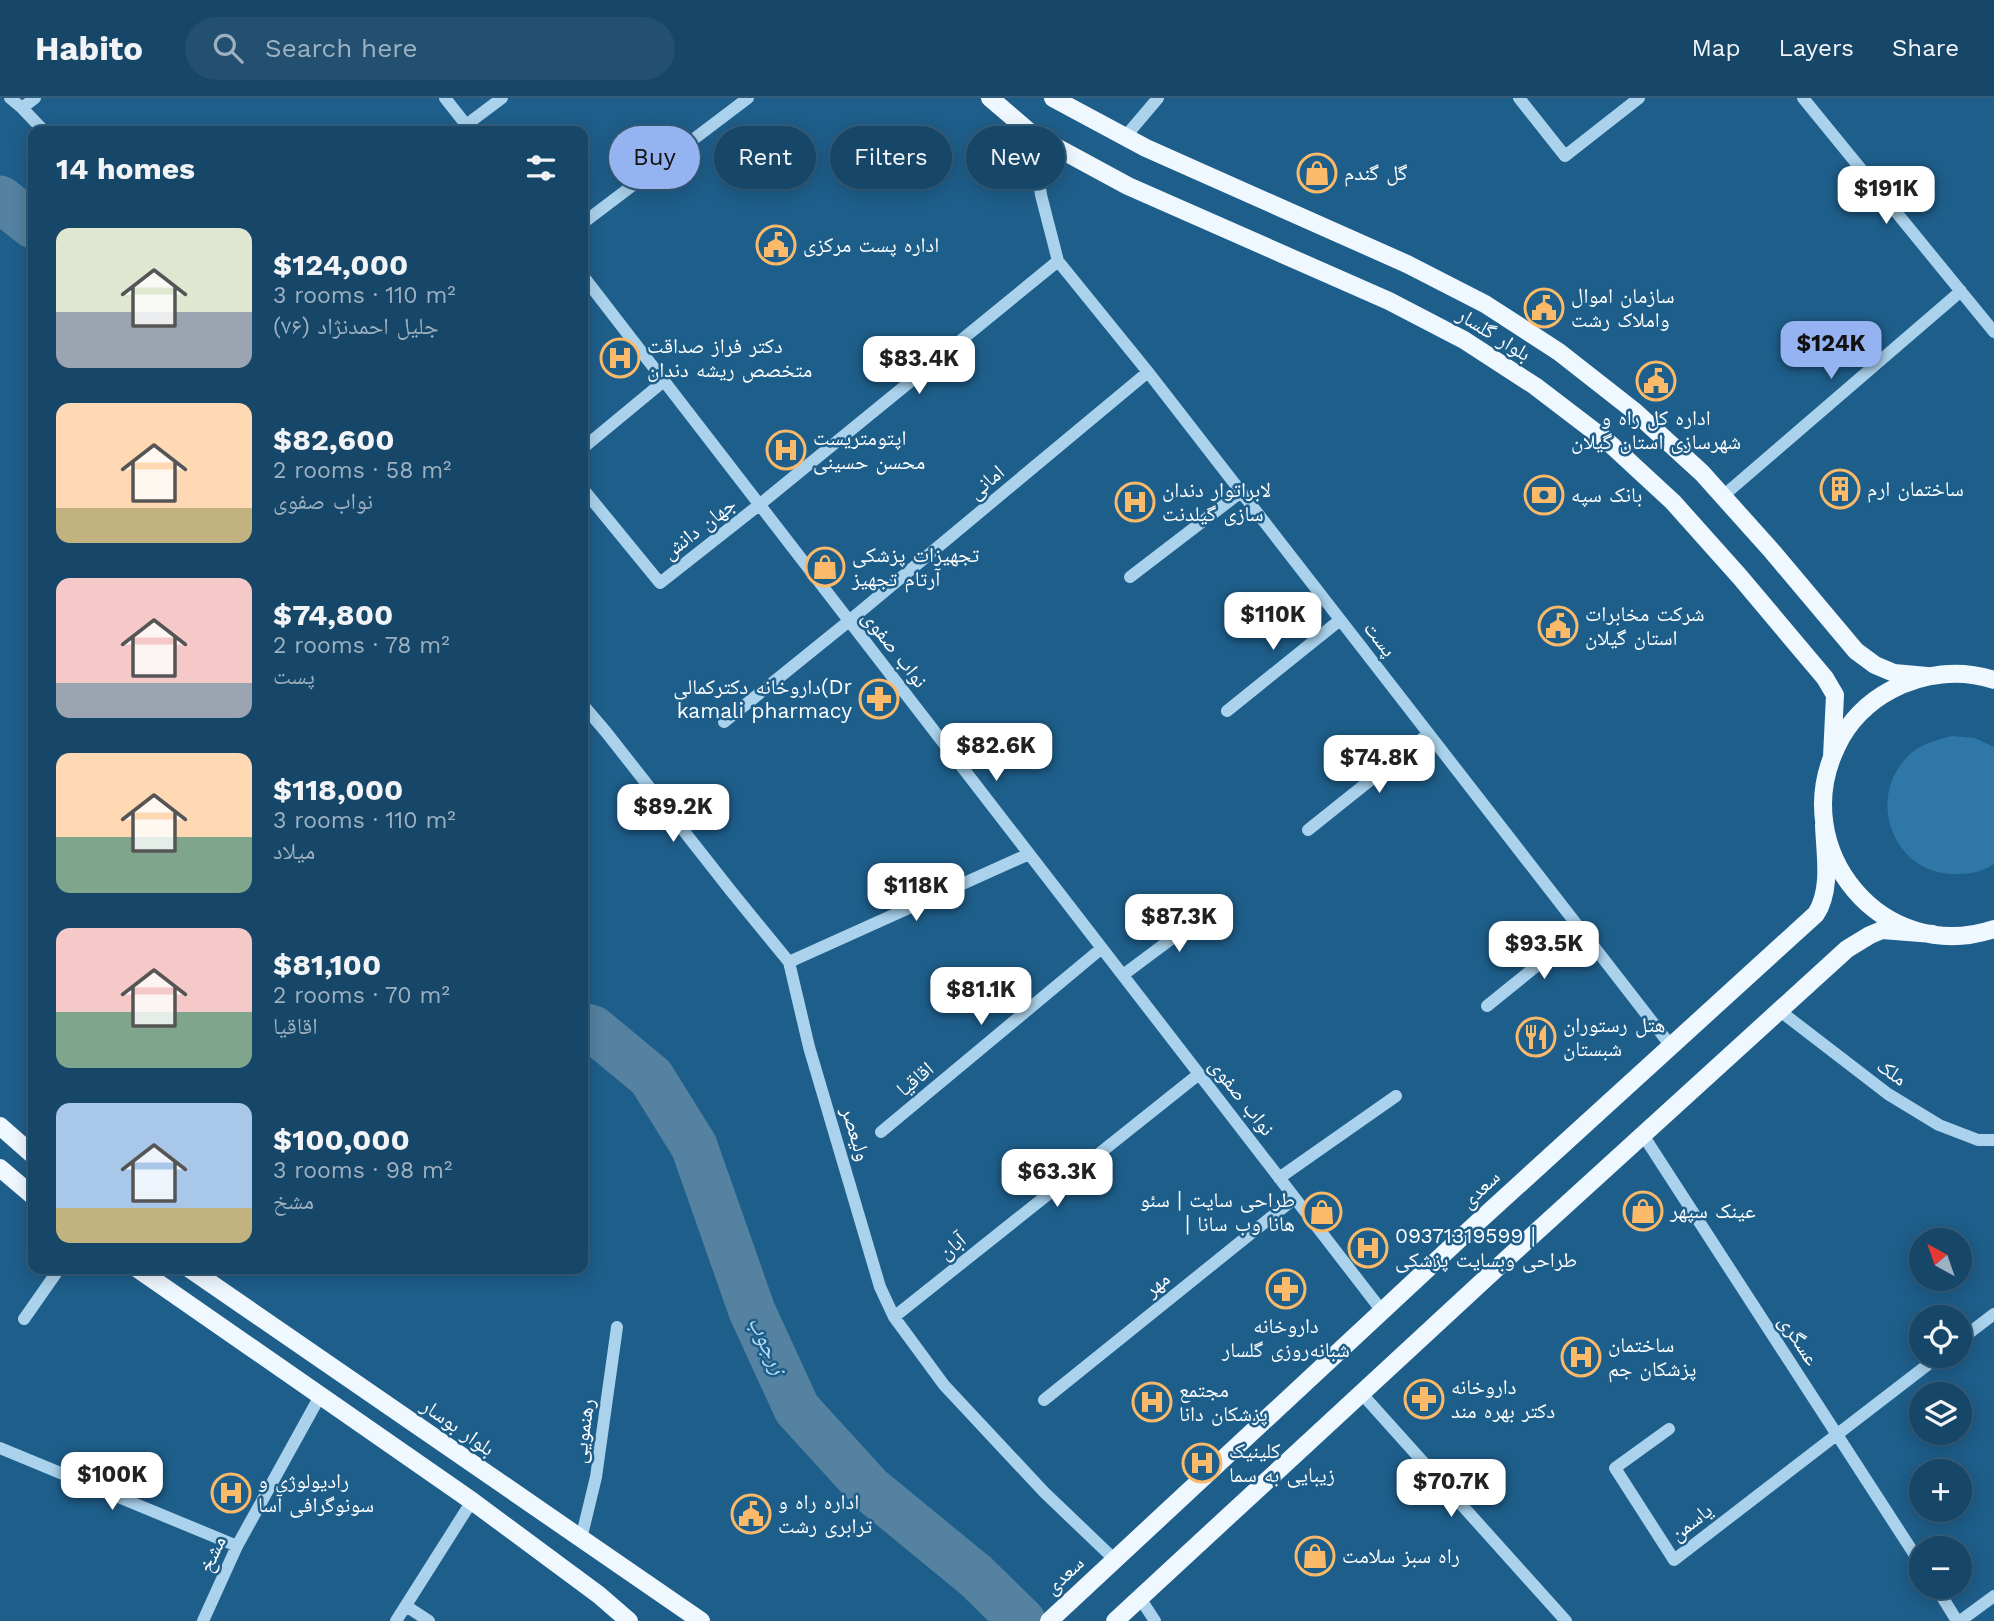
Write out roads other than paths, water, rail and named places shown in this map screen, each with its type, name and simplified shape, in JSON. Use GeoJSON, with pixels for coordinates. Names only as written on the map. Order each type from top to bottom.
{"type":"FeatureCollection","features":[{"type":"Feature","properties":{"kind":"main road","name":"بلوار گلسار"},"geometry":{"type":"LineString","coordinates":[[990,98],[1023,126]]}},
{"type":"Feature","properties":{"kind":"main road","name":"بلوار گلسار"},"geometry":{"type":"LineString","coordinates":[[1053,98],[1146,148],[1407,264],[1485,304],[1559,352],[1633,410],[1702,473],[1856,651],[1875,665],[1894,673],[1927,676]]}},
{"type":"Feature","properties":{"kind":"main road","name":"بلوار گلسار"},"geometry":{"type":"LineString","coordinates":[[1065,152],[1128,186],[1389,301],[1465,340],[1535,386],[1607,441],[1673,502],[1825,678],[1835,695],[1832,757]]}},
{"type":"Feature","properties":{"kind":"main road"},"geometry":{"type":"LineString","coordinates":[[1933,934],[1899,924],[1883,916],[1863,900],[1846,880],[1827,842],[1823,790],[1832,757],[1843,734],[1866,707],[1895,688],[1927,676],[1994,664]]}},
{"type":"Feature","properties":{"kind":"main road"},"geometry":{"type":"LineString","coordinates":[[1953,673],[1994,680]]}},
{"type":"Feature","properties":{"kind":"main road","name":"سعدی"},"geometry":{"type":"LineString","coordinates":[[1049,1621],[1382,1311],[1816,914],[1823,902],[1826,885],[1824,825]]}},
{"type":"Feature","properties":{"kind":"main road"},"geometry":{"type":"LineString","coordinates":[[1120,1616],[1847,949],[1882,930],[1952,936],[1989,931]]}},
{"type":"Feature","properties":{"kind":"main road"},"geometry":{"type":"LineString","coordinates":[[0,1126],[28,1151]]}},
{"type":"Feature","properties":{"kind":"main road"},"geometry":{"type":"LineString","coordinates":[[0,1168],[28,1192]]}},
{"type":"Feature","properties":{"kind":"main road"},"geometry":{"type":"LineString","coordinates":[[145,1274],[472,1501],[599,1595],[629,1621]]}},
{"type":"Feature","properties":{"kind":"main road","name":"بلوار بوسار"},"geometry":{"type":"LineString","coordinates":[[197,1274],[701,1621]]}},
{"type":"Feature","properties":{"kind":"main road"},"geometry":{"type":"LineString","coordinates":[[660,1595],[689,1621]]}},
{"type":"Feature","properties":{"kind":"street"},"geometry":{"type":"LineString","coordinates":[[10,98],[39,126]]}},
{"type":"Feature","properties":{"kind":"street"},"geometry":{"type":"LineString","coordinates":[[22,108],[35,98]]}},
{"type":"Feature","properties":{"kind":"street"},"geometry":{"type":"LineString","coordinates":[[445,98],[463,126]]}},
{"type":"Feature","properties":{"kind":"street"},"geometry":{"type":"LineString","coordinates":[[469,126],[502,98]]}},
{"type":"Feature","properties":{"kind":"street"},"geometry":{"type":"LineString","coordinates":[[588,219],[748,98]]}},
{"type":"Feature","properties":{"kind":"street"},"geometry":{"type":"LineString","coordinates":[[1125,137],[1158,98]]}},
{"type":"Feature","properties":{"kind":"street"},"geometry":{"type":"LineString","coordinates":[[1519,98],[1566,156],[1639,98]]}},
{"type":"Feature","properties":{"kind":"street"},"geometry":{"type":"LineString","coordinates":[[1803,98],[1994,332]]}},
{"type":"Feature","properties":{"kind":"street","name":"پست"},"geometry":{"type":"LineString","coordinates":[[1040,189],[1058,261],[1148,372],[1671,1045]]}},
{"type":"Feature","properties":{"kind":"street"},"geometry":{"type":"LineString","coordinates":[[760,505],[1058,261]]}},
{"type":"Feature","properties":{"kind":"street","name":"نواب صفوی"},"geometry":{"type":"LineString","coordinates":[[588,282],[1382,1311]]}},
{"type":"Feature","properties":{"kind":"street"},"geometry":{"type":"LineString","coordinates":[[1723,496],[1961,291]]}},
{"type":"Feature","properties":{"kind":"street","name":"امانی"},"geometry":{"type":"LineString","coordinates":[[724,722],[1148,372]]}},
{"type":"Feature","properties":{"kind":"street"},"geometry":{"type":"LineString","coordinates":[[588,444],[664,381]]}},
{"type":"Feature","properties":{"kind":"street"},"geometry":{"type":"LineString","coordinates":[[1130,577],[1241,492]]}},
{"type":"Feature","properties":{"kind":"street","name":"جهان دانش"},"geometry":{"type":"LineString","coordinates":[[588,495],[660,583],[760,505]]}},
{"type":"Feature","properties":{"kind":"street"},"geometry":{"type":"LineString","coordinates":[[1227,711],[1340,620]]}},
{"type":"Feature","properties":{"kind":"street","name":"ولیعصر"},"geometry":{"type":"LineString","coordinates":[[588,711],[789,962],[809,1047],[880,1287],[894,1317],[952,1394],[1044,1492],[1114,1559]]}},
{"type":"Feature","properties":{"kind":"street"},"geometry":{"type":"LineString","coordinates":[[1308,830],[1428,734]]}},
{"type":"Feature","properties":{"kind":"street"},"geometry":{"type":"LineString","coordinates":[[789,962],[1029,854]]}},
{"type":"Feature","properties":{"kind":"street"},"geometry":{"type":"LineString","coordinates":[[1123,975],[1214,907]]}},
{"type":"Feature","properties":{"kind":"street"},"geometry":{"type":"LineString","coordinates":[[1487,1006],[1581,930]]}},
{"type":"Feature","properties":{"kind":"street","name":"اقاقیا"},"geometry":{"type":"LineString","coordinates":[[881,1132],[1102,948]]}},
{"type":"Feature","properties":{"kind":"street","name":"ملک"},"geometry":{"type":"LineString","coordinates":[[1780,1011],[1888,1094],[1939,1125],[1978,1140],[1994,1140]]}},
{"type":"Feature","properties":{"kind":"street","name":"آبان"},"geometry":{"type":"LineString","coordinates":[[894,1317],[1199,1074]]}},
{"type":"Feature","properties":{"kind":"street"},"geometry":{"type":"LineString","coordinates":[[1279,1178],[1396,1096]]}},
{"type":"Feature","properties":{"kind":"street","name":"عسگری"},"geometry":{"type":"LineString","coordinates":[[1643,1135],[1909,1546]]}},
{"type":"Feature","properties":{"kind":"street","name":"مهر"},"geometry":{"type":"LineString","coordinates":[[1044,1400],[1295,1198]]}},
{"type":"Feature","properties":{"kind":"street"},"geometry":{"type":"LineString","coordinates":[[24,1319],[56,1274]]}},
{"type":"Feature","properties":{"kind":"street"},"geometry":{"type":"LineString","coordinates":[[1972,1331],[1994,1314]]}},
{"type":"Feature","properties":{"kind":"street","name":"رهنمویی"},"geometry":{"type":"LineString","coordinates":[[580,1539],[596,1477],[617,1326]]}},
{"type":"Feature","properties":{"kind":"street"},"geometry":{"type":"LineString","coordinates":[[1836,1434],[1923,1368]]}},
{"type":"Feature","properties":{"kind":"street"},"geometry":{"type":"LineString","coordinates":[[1362,1394],[1566,1621]]}},
{"type":"Feature","properties":{"kind":"street","name":"مشخ"},"geometry":{"type":"LineString","coordinates":[[203,1621],[236,1546],[320,1396]]}},
{"type":"Feature","properties":{"kind":"street","name":"یاسمن"},"geometry":{"type":"LineString","coordinates":[[1669,1429],[1615,1468],[1674,1560],[1836,1434]]}},
{"type":"Feature","properties":{"kind":"street"},"geometry":{"type":"LineString","coordinates":[[0,1448],[236,1546]]}},
{"type":"Feature","properties":{"kind":"street"},"geometry":{"type":"LineString","coordinates":[[396,1621],[472,1501]]}},
{"type":"Feature","properties":{"kind":"street"},"geometry":{"type":"LineString","coordinates":[[1944,1599],[1958,1621],[1994,1596]]}},
{"type":"Feature","properties":{"kind":"street"},"geometry":{"type":"LineString","coordinates":[[1140,1598],[1155,1621]]}},
{"type":"Feature","properties":{"kind":"street"},"geometry":{"type":"LineString","coordinates":[[406,1606],[429,1621]]}},
{"type":"Feature","properties":{"kind":"waterway","name":"زرجوب"},"geometry":{"type":"LineString","coordinates":[[0,199],[28,221]]}},
{"type":"Feature","properties":{"kind":"waterway","name":"زرجوب"},"geometry":{"type":"LineString","coordinates":[[588,1028],[651,1077],[694,1146],[752,1311],[797,1409],[870,1489],[976,1576],[1022,1621]]}},
{"type":"Feature","properties":{"kind":"place","name":"گل گندم"},"geometry":{"type":"Point","coordinates":[1317,173]}},
{"type":"Feature","properties":{"kind":"place","name":"اداره پست مرکزی"},"geometry":{"type":"Point","coordinates":[776,245]}},
{"type":"Feature","properties":{"kind":"place","name":"سازمان اموال واملاک رشت"},"geometry":{"type":"Point","coordinates":[1544,308]}},
{"type":"Feature","properties":{"kind":"place","name":"دکتر فراز صداقت متخصص ریشه دندان"},"geometry":{"type":"Point","coordinates":[620,358]}},
{"type":"Feature","properties":{"kind":"place","name":"اداره کل راه و شهرسازی استان گیلان"},"geometry":{"type":"Point","coordinates":[1656,381]}},
{"type":"Feature","properties":{"kind":"place","name":"اپتومتریست محسن حسینی"},"geometry":{"type":"Point","coordinates":[786,450]}},
{"type":"Feature","properties":{"kind":"place","name":"ساختمان ارم"},"geometry":{"type":"Point","coordinates":[1840,489]}},
{"type":"Feature","properties":{"kind":"place","name":"بانک سپه"},"geometry":{"type":"Point","coordinates":[1544,495]}},
{"type":"Feature","properties":{"kind":"place","name":"لابراتوار دندان سازی گیلدنت"},"geometry":{"type":"Point","coordinates":[1135,502]}},
{"type":"Feature","properties":{"kind":"place","name":"تجهیزات پزشکی آرتام تجهیز"},"geometry":{"type":"Point","coordinates":[825,567]}},
{"type":"Feature","properties":{"kind":"place","name":"شرکت مخابرات استان گیلان"},"geometry":{"type":"Point","coordinates":[1558,626]}},
{"type":"Feature","properties":{"kind":"place","name":"داروخانه دکترکمالی(Dr kamali pharmacy"},"geometry":{"type":"Point","coordinates":[879,699]}},
{"type":"Feature","properties":{"kind":"place","name":"هتل رستوران شبستان"},"geometry":{"type":"Point","coordinates":[1536,1037]}},
{"type":"Feature","properties":{"kind":"place","name":"عینک سپهر"},"geometry":{"type":"Point","coordinates":[1643,1211]}},
{"type":"Feature","properties":{"kind":"place","name":"طراحی سایت | سئو | هانا وب سانا"},"geometry":{"type":"Point","coordinates":[1322,1212]}},
{"type":"Feature","properties":{"kind":"place","name":"09371319599 | طراحی وبسایت پزشکی"},"geometry":{"type":"Point","coordinates":[1368,1248]}},
{"type":"Feature","properties":{"kind":"place","name":"داروخانه شبانه‌روزی گلسار"},"geometry":{"type":"Point","coordinates":[1286,1289]}},
{"type":"Feature","properties":{"kind":"place","name":"ساختمان پزشکان جم"},"geometry":{"type":"Point","coordinates":[1581,1357]}},
{"type":"Feature","properties":{"kind":"place","name":"داروخانه دکتر بهره مند"},"geometry":{"type":"Point","coordinates":[1424,1399]}},
{"type":"Feature","properties":{"kind":"place","name":"مجتمع پزشکان دانا"},"geometry":{"type":"Point","coordinates":[1152,1402]}},
{"type":"Feature","properties":{"kind":"place","name":"کلینیک زیبایی به سما"},"geometry":{"type":"Point","coordinates":[1202,1463]}},
{"type":"Feature","properties":{"kind":"place","name":"رادیولوژی و سونوگرافی آسا"},"geometry":{"type":"Point","coordinates":[231,1493]}},
{"type":"Feature","properties":{"kind":"place","name":"اداره راه و ترابری رشت"},"geometry":{"type":"Point","coordinates":[751,1514]}},
{"type":"Feature","properties":{"kind":"place","name":"راه سبز سلامت"},"geometry":{"type":"Point","coordinates":[1315,1556]}}]}
